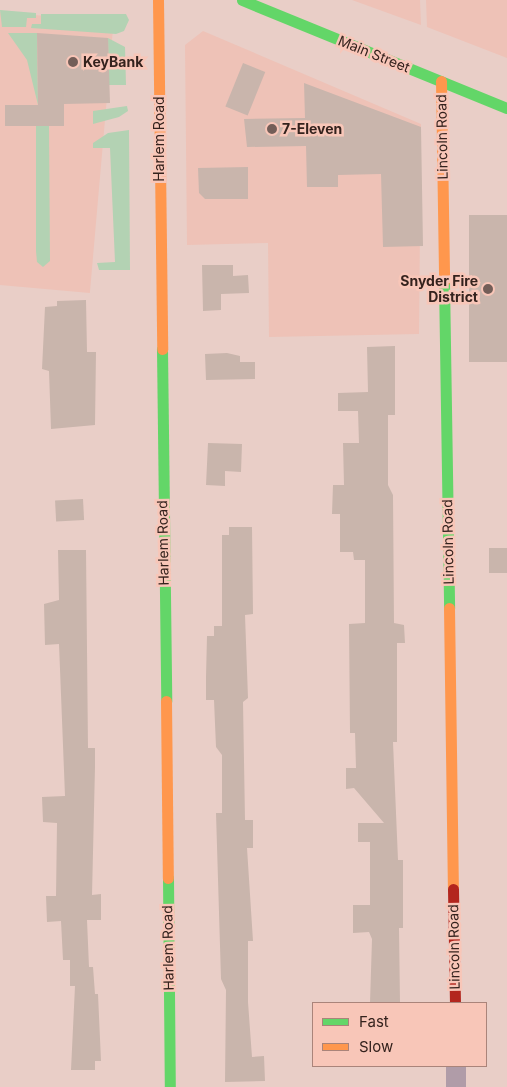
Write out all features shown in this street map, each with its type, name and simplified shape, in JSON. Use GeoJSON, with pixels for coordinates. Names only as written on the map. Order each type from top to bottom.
{"type":"FeatureCollection","features":[{"type":"Feature","properties":{"kind":"main road","name":"Harlem Road"},"geometry":{"type":"LineString","coordinates":[[158,0],[170,1087]]}},
{"type":"Feature","properties":{"kind":"main road","name":"Main Street"},"geometry":{"type":"LineString","coordinates":[[242,0],[507,108]]}},
{"type":"Feature","properties":{"kind":"main road","name":"Lincoln Road"},"geometry":{"type":"LineString","coordinates":[[441,81],[455,1002]]}},
{"type":"Feature","properties":{"kind":"street"},"geometry":{"type":"LineString","coordinates":[[456,1067],[456,1087]]}},
{"type":"Feature","properties":{"kind":"shaded area"},"geometry":{"type":"Polygon","coordinates":[[[352,0],[420,0],[421,25],[352,0]]]}},
{"type":"Feature","properties":{"kind":"shaded area"},"geometry":{"type":"Polygon","coordinates":[[[426,0],[507,0],[507,58],[427,27],[426,0]]]}},
{"type":"Feature","properties":{"kind":"shaded area"},"geometry":{"type":"Polygon","coordinates":[[[0,12],[114,22],[90,293],[0,285],[0,12]]]}},
{"type":"Feature","properties":{"kind":"shaded area"},"geometry":{"type":"Polygon","coordinates":[[[203,31],[421,124],[419,334],[269,337],[268,243],[187,245],[185,45],[203,31]]]}},
{"type":"Feature","properties":{"kind":"green space"},"geometry":{"type":"Polygon","coordinates":[[[0,10],[36,13],[36,18],[27,18],[26,27],[2,27],[0,10]]]}},
{"type":"Feature","properties":{"kind":"green space"},"geometry":{"type":"Polygon","coordinates":[[[41,14],[126,14],[129,20],[124,31],[116,34],[31,28],[32,24],[41,24],[41,14]]]}},
{"type":"Feature","properties":{"kind":"green space"},"geometry":{"type":"Polygon","coordinates":[[[8,33],[37,33],[38,105],[27,60],[8,33]]]}},
{"type":"Feature","properties":{"kind":"green space"},"geometry":{"type":"Polygon","coordinates":[[[108,38],[125,47],[126,85],[109,85],[108,38]]]}},
{"type":"Feature","properties":{"kind":"green space"},"geometry":{"type":"Polygon","coordinates":[[[127,106],[128,111],[119,117],[93,124],[93,111],[127,106]]]}},
{"type":"Feature","properties":{"kind":"green space"},"geometry":{"type":"Polygon","coordinates":[[[36,126],[49,126],[50,261],[43,267],[37,262],[36,251],[36,126]]]}},
{"type":"Feature","properties":{"kind":"green space"},"geometry":{"type":"Polygon","coordinates":[[[129,130],[130,270],[99,270],[97,263],[115,262],[110,148],[93,148],[93,143],[108,133],[129,130]]]}},
{"type":"Feature","properties":{"kind":"building","name":"KeyBank"},"geometry":{"type":"Polygon","coordinates":[[[37,33],[108,38],[110,103],[64,104],[64,126],[5,126],[5,105],[38,105],[37,33]]]}},
{"type":"Feature","properties":{"kind":"building"},"geometry":{"type":"Polygon","coordinates":[[[243,63],[265,72],[248,116],[225,107],[243,63]]]}},
{"type":"Feature","properties":{"kind":"building"},"geometry":{"type":"Polygon","coordinates":[[[304,83],[421,127],[423,246],[383,247],[381,174],[338,175],[338,187],[307,187],[306,146],[247,147],[244,119],[305,118],[304,83]]]}},
{"type":"Feature","properties":{"kind":"building"},"geometry":{"type":"Polygon","coordinates":[[[248,167],[248,199],[205,199],[199,193],[198,168],[248,167]]]}},
{"type":"Feature","properties":{"kind":"building","name":"Snyder Fire District"},"geometry":{"type":"Polygon","coordinates":[[[469,215],[507,215],[507,362],[469,362],[469,215]]]}},
{"type":"Feature","properties":{"kind":"building"},"geometry":{"type":"Polygon","coordinates":[[[202,265],[233,265],[233,276],[248,275],[249,293],[221,294],[221,310],[203,311],[202,265]]]}},
{"type":"Feature","properties":{"kind":"building"},"geometry":{"type":"Polygon","coordinates":[[[86,300],[87,352],[96,352],[95,425],[51,429],[49,371],[42,369],[45,307],[57,306],[57,301],[86,300]]]}},
{"type":"Feature","properties":{"kind":"building"},"geometry":{"type":"Polygon","coordinates":[[[395,346],[395,415],[388,415],[388,485],[393,495],[394,623],[404,625],[405,643],[397,643],[397,742],[393,742],[398,860],[403,860],[403,928],[399,928],[400,1002],[370,1002],[372,939],[369,932],[353,933],[353,905],[370,905],[370,842],[358,842],[358,823],[384,823],[354,788],[346,789],[346,768],[356,768],[355,733],[350,733],[349,624],[365,623],[365,560],[354,560],[353,552],[340,552],[340,514],[332,514],[333,485],[344,485],[343,443],[359,443],[358,411],[338,411],[338,393],[368,392],[367,347],[395,346]]]}},
{"type":"Feature","properties":{"kind":"building"},"geometry":{"type":"Polygon","coordinates":[[[227,353],[240,356],[240,362],[255,362],[255,379],[206,380],[205,354],[227,353]]]}},
{"type":"Feature","properties":{"kind":"building"},"geometry":{"type":"Polygon","coordinates":[[[208,443],[242,444],[241,472],[225,471],[225,486],[206,485],[208,443]]]}},
{"type":"Feature","properties":{"kind":"building"},"geometry":{"type":"Polygon","coordinates":[[[83,499],[84,520],[56,521],[55,500],[83,499]]]}},
{"type":"Feature","properties":{"kind":"building"},"geometry":{"type":"Polygon","coordinates":[[[229,527],[252,527],[253,614],[245,615],[248,698],[243,702],[245,820],[253,820],[253,848],[247,848],[253,941],[248,941],[248,1002],[252,1057],[264,1056],[265,1081],[225,1082],[226,990],[221,979],[216,813],[222,813],[222,755],[216,747],[214,700],[206,700],[206,677],[207,636],[214,636],[214,626],[222,626],[222,535],[229,535],[229,527]]]}},
{"type":"Feature","properties":{"kind":"building"},"geometry":{"type":"Polygon","coordinates":[[[489,548],[507,548],[507,573],[489,573],[489,548]]]}},
{"type":"Feature","properties":{"kind":"building"},"geometry":{"type":"Polygon","coordinates":[[[58,550],[86,550],[88,748],[95,748],[92,895],[101,894],[101,920],[87,920],[89,967],[93,967],[95,994],[98,994],[101,1061],[95,1061],[95,1070],[71,1070],[75,986],[70,986],[70,960],[63,960],[61,921],[47,922],[46,896],[56,896],[57,823],[43,822],[42,797],[65,796],[59,644],[45,645],[44,604],[59,600],[58,550]]]}},
{"type":"Feature","properties":{"kind":"traffic: fast"},"geometry":{"type":"LineString","coordinates":[[242,0],[507,108]]}},
{"type":"Feature","properties":{"kind":"traffic: fast"},"geometry":{"type":"LineString","coordinates":[[444,281],[449,608]]}},
{"type":"Feature","properties":{"kind":"traffic: fast"},"geometry":{"type":"LineString","coordinates":[[162,349],[166,701]]}},
{"type":"Feature","properties":{"kind":"traffic: fast"},"geometry":{"type":"LineString","coordinates":[[168,878],[170,1087]]}},
{"type":"Feature","properties":{"kind":"traffic: slow"},"geometry":{"type":"LineString","coordinates":[[158,0],[162,349]]}},
{"type":"Feature","properties":{"kind":"traffic: slow"},"geometry":{"type":"LineString","coordinates":[[441,81],[444,281]]}},
{"type":"Feature","properties":{"kind":"traffic: slow"},"geometry":{"type":"LineString","coordinates":[[449,608],[453,889]]}},
{"type":"Feature","properties":{"kind":"traffic: slow"},"geometry":{"type":"LineString","coordinates":[[166,701],[168,878]]}},
{"type":"Feature","properties":{"kind":"traffic: jam"},"geometry":{"type":"LineString","coordinates":[[453,889],[455,1002]]}},
{"type":"Feature","properties":{"kind":"place","name":"KeyBank"},"geometry":{"type":"Point","coordinates":[73,62]}},
{"type":"Feature","properties":{"kind":"place","name":"7-Eleven"},"geometry":{"type":"Point","coordinates":[272,129]}},
{"type":"Feature","properties":{"kind":"place","name":"Snyder Fire District"},"geometry":{"type":"Point","coordinates":[488,289]}}]}
